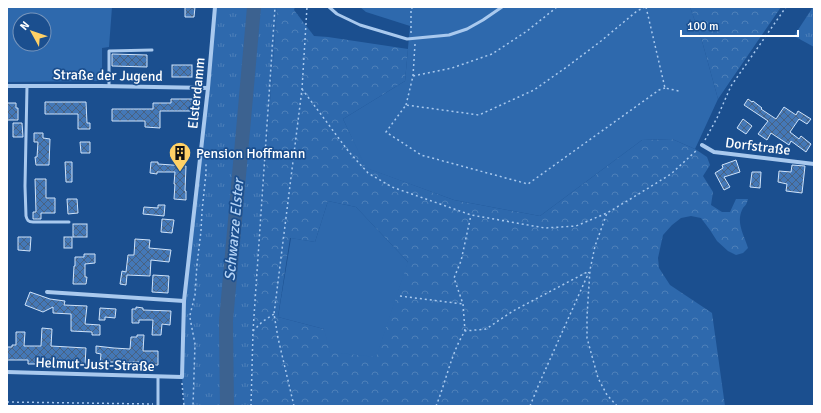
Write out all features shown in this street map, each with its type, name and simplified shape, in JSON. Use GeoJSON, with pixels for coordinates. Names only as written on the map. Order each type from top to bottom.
{"type":"FeatureCollection","features":[{"type":"Feature","properties":{"kind":"street","name":"Elsterdamm"},"geometry":{"type":"LineString","coordinates":[[182,377],[184,301],[208,88],[215,7]]}},
{"type":"Feature","properties":{"kind":"street","name":"Straße der Jugend"},"geometry":{"type":"LineString","coordinates":[[7,86],[208,88]]}},
{"type":"Feature","properties":{"kind":"street","name":"Dorfstraße"},"geometry":{"type":"LineString","coordinates":[[702,145],[714,152],[814,164]]}},
{"type":"Feature","properties":{"kind":"street"},"geometry":{"type":"LineString","coordinates":[[47,292],[184,301]]}},
{"type":"Feature","properties":{"kind":"street","name":"Helmut-Just-Straße"},"geometry":{"type":"LineString","coordinates":[[7,372],[182,377]]}},
{"type":"Feature","properties":{"kind":"lane"},"geometry":{"type":"LineString","coordinates":[[329,7],[336,14],[360,25],[407,39],[449,35],[467,29],[502,7]]}},
{"type":"Feature","properties":{"kind":"lane"},"geometry":{"type":"LineString","coordinates":[[108,86],[109,51],[152,50]]}},
{"type":"Feature","properties":{"kind":"lane"},"geometry":{"type":"LineString","coordinates":[[27,86],[25,186],[27,220],[30,222],[69,222]]}},
{"type":"Feature","properties":{"kind":"lane"},"geometry":{"type":"LineString","coordinates":[[158,377],[158,405]]}},
{"type":"Feature","properties":{"kind":"path"},"geometry":{"type":"LineString","coordinates":[[251,406],[253,331],[275,7]]}},
{"type":"Feature","properties":{"kind":"path"},"geometry":{"type":"LineString","coordinates":[[294,406],[274,314],[302,89],[307,7]]}},
{"type":"Feature","properties":{"kind":"path"},"geometry":{"type":"LineString","coordinates":[[557,7],[527,31],[492,54],[452,68],[414,76],[406,105],[386,132],[421,155],[528,184],[653,95],[665,88],[679,91]]}},
{"type":"Feature","properties":{"kind":"path"},"geometry":{"type":"LineString","coordinates":[[406,105],[479,115],[534,90],[573,62],[637,11],[645,7],[665,88]]}},
{"type":"Feature","properties":{"kind":"path"},"geometry":{"type":"LineString","coordinates":[[302,89],[349,152],[368,174],[392,187],[471,215],[545,228],[576,226],[607,213],[671,174],[702,145],[717,118],[731,86],[786,7]]}},
{"type":"Feature","properties":{"kind":"path"},"geometry":{"type":"LineString","coordinates":[[193,406],[195,344],[190,317],[195,296],[206,158]]}},
{"type":"Feature","properties":{"kind":"path"},"geometry":{"type":"LineString","coordinates":[[607,213],[595,246],[590,270],[587,338],[598,378],[607,395],[617,406]]}},
{"type":"Feature","properties":{"kind":"path"},"geometry":{"type":"LineString","coordinates":[[436,406],[458,342],[465,332],[463,304],[454,278],[461,261],[471,215]]}},
{"type":"Feature","properties":{"kind":"path"},"geometry":{"type":"LineString","coordinates":[[465,332],[486,329],[513,311],[590,270]]}},
{"type":"Feature","properties":{"kind":"path"},"geometry":{"type":"LineString","coordinates":[[530,406],[590,270]]}},
{"type":"Feature","properties":{"kind":"path"},"geometry":{"type":"LineString","coordinates":[[400,296],[463,304]]}},
{"type":"Feature","properties":{"kind":"path"},"geometry":{"type":"LineString","coordinates":[[253,331],[262,322],[274,314]]}},
{"type":"Feature","properties":{"kind":"path"},"geometry":{"type":"LineString","coordinates":[[182,377],[184,406]]}},
{"type":"Feature","properties":{"kind":"path"},"geometry":{"type":"LineString","coordinates":[[7,402],[93,405],[158,405]]}},
{"type":"Feature","properties":{"kind":"green space"},"geometry":{"type":"Polygon","coordinates":[[[7,7],[112,7],[109,47],[102,48],[102,81],[7,82],[7,7]]]}},
{"type":"Feature","properties":{"kind":"green space"},"geometry":{"type":"Polygon","coordinates":[[[216,7],[277,7],[253,331],[251,406],[184,406],[182,377],[184,301],[216,7]]]}},
{"type":"Feature","properties":{"kind":"green space"},"geometry":{"type":"Polygon","coordinates":[[[277,7],[295,7],[294,10],[314,36],[408,49],[405,81],[343,119],[367,168],[454,200],[540,216],[642,140],[672,139],[695,149],[707,157],[710,165],[703,176],[713,192],[711,205],[722,212],[730,212],[736,199],[748,199],[740,215],[741,229],[748,248],[743,253],[736,255],[728,251],[717,241],[701,218],[691,216],[681,218],[663,235],[658,258],[659,268],[670,285],[712,313],[725,406],[251,406],[253,331],[277,7]],[[328,201],[315,242],[290,238],[278,317],[324,329],[408,262],[356,207],[328,201]]]}},
{"type":"Feature","properties":{"kind":"green space"},"geometry":{"type":"Polygon","coordinates":[[[360,7],[690,7],[702,41],[718,99],[695,149],[672,139],[642,140],[540,216],[454,200],[366,168],[343,119],[405,81],[410,26],[366,12],[360,7]]]}},
{"type":"Feature","properties":{"kind":"green space"},"geometry":{"type":"Polygon","coordinates":[[[690,7],[781,7],[718,99],[702,41],[690,7]]]}},
{"type":"Feature","properties":{"kind":"green space"},"geometry":{"type":"Polygon","coordinates":[[[814,7],[814,47],[794,36],[814,7]]]}},
{"type":"Feature","properties":{"kind":"green space"},"geometry":{"type":"Polygon","coordinates":[[[328,201],[356,207],[408,262],[376,357],[330,352],[324,329],[278,317],[291,238],[315,242],[328,201]]]}},
{"type":"Feature","properties":{"kind":"building"},"geometry":{"type":"Polygon","coordinates":[[[185,7],[195,7],[194,17],[185,17],[185,7]]]}},
{"type":"Feature","properties":{"kind":"building"},"geometry":{"type":"Polygon","coordinates":[[[112,54],[147,55],[147,67],[112,66],[112,54]]]}},
{"type":"Feature","properties":{"kind":"building"},"geometry":{"type":"Polygon","coordinates":[[[172,65],[192,65],[192,77],[172,77],[172,65]]]}},
{"type":"Feature","properties":{"kind":"building"},"geometry":{"type":"Polygon","coordinates":[[[171,99],[193,99],[192,111],[160,111],[160,128],[145,127],[145,121],[112,121],[112,109],[153,109],[153,103],[171,103],[171,99]]]}},
{"type":"Feature","properties":{"kind":"building"},"geometry":{"type":"Polygon","coordinates":[[[748,99],[752,102],[753,101],[762,108],[761,109],[776,119],[784,107],[796,115],[798,111],[811,119],[807,124],[799,119],[790,132],[799,139],[801,136],[811,144],[806,152],[791,141],[789,145],[771,133],[767,140],[758,134],[768,121],[744,105],[748,99]]]}},
{"type":"Feature","properties":{"kind":"building"},"geometry":{"type":"Polygon","coordinates":[[[45,102],[86,102],[87,123],[90,123],[90,129],[78,129],[78,114],[45,114],[45,102]]]}},
{"type":"Feature","properties":{"kind":"building"},"geometry":{"type":"Polygon","coordinates":[[[7,103],[16,103],[16,108],[18,108],[18,120],[7,120],[7,103]]]}},
{"type":"Feature","properties":{"kind":"building"},"geometry":{"type":"Polygon","coordinates":[[[743,119],[752,126],[746,134],[737,128],[743,119]]]}},
{"type":"Feature","properties":{"kind":"building"},"geometry":{"type":"Polygon","coordinates":[[[13,123],[22,123],[23,137],[13,137],[13,123]]]}},
{"type":"Feature","properties":{"kind":"building"},"geometry":{"type":"Polygon","coordinates":[[[34,133],[43,133],[43,138],[50,139],[49,165],[36,165],[35,157],[37,157],[38,142],[34,142],[34,133]]]}},
{"type":"Feature","properties":{"kind":"building"},"geometry":{"type":"Polygon","coordinates":[[[80,142],[90,142],[90,153],[81,153],[80,142]]]}},
{"type":"Feature","properties":{"kind":"building"},"geometry":{"type":"Polygon","coordinates":[[[736,160],[740,172],[724,177],[730,187],[724,190],[715,173],[723,168],[722,165],[736,160]]]}},
{"type":"Feature","properties":{"kind":"building"},"geometry":{"type":"Polygon","coordinates":[[[65,162],[72,162],[72,182],[66,182],[65,162]]]}},
{"type":"Feature","properties":{"kind":"building","name":"Pension Hoffmann"},"geometry":{"type":"Polygon","coordinates":[[[151,162],[186,166],[186,200],[174,199],[175,172],[157,172],[157,174],[150,173],[151,162]]]}},
{"type":"Feature","properties":{"kind":"building"},"geometry":{"type":"Polygon","coordinates":[[[792,165],[805,166],[802,193],[786,191],[787,184],[778,182],[779,171],[791,172],[792,165]]]}},
{"type":"Feature","properties":{"kind":"building"},"geometry":{"type":"Polygon","coordinates":[[[752,172],[761,172],[760,188],[750,187],[752,172]]]}},
{"type":"Feature","properties":{"kind":"building"},"geometry":{"type":"Polygon","coordinates":[[[35,179],[46,179],[46,198],[55,198],[55,213],[41,213],[41,219],[33,219],[33,212],[36,212],[35,179]]]}},
{"type":"Feature","properties":{"kind":"building"},"geometry":{"type":"Polygon","coordinates":[[[67,199],[77,199],[78,213],[68,214],[67,199]]]}},
{"type":"Feature","properties":{"kind":"building"},"geometry":{"type":"Polygon","coordinates":[[[158,205],[165,205],[164,216],[143,214],[144,207],[158,208],[158,205]]]}},
{"type":"Feature","properties":{"kind":"building"},"geometry":{"type":"Polygon","coordinates":[[[162,219],[174,220],[172,233],[161,232],[162,219]]]}},
{"type":"Feature","properties":{"kind":"building"},"geometry":{"type":"Polygon","coordinates":[[[73,224],[87,224],[87,237],[73,237],[73,224]]]}},
{"type":"Feature","properties":{"kind":"building"},"geometry":{"type":"Polygon","coordinates":[[[18,237],[31,237],[30,251],[18,250],[18,237]]]}},
{"type":"Feature","properties":{"kind":"building"},"geometry":{"type":"Polygon","coordinates":[[[64,237],[72,237],[72,248],[64,248],[64,237]]]}},
{"type":"Feature","properties":{"kind":"building"},"geometry":{"type":"Polygon","coordinates":[[[135,239],[150,240],[149,248],[171,250],[169,262],[151,260],[150,276],[127,275],[126,285],[120,284],[122,271],[126,272],[128,255],[134,255],[135,239]]]}},
{"type":"Feature","properties":{"kind":"building"},"geometry":{"type":"Polygon","coordinates":[[[84,254],[95,254],[95,263],[85,264],[85,277],[87,277],[86,284],[73,284],[75,257],[84,257],[84,254]]]}},
{"type":"Feature","properties":{"kind":"building"},"geometry":{"type":"Polygon","coordinates":[[[153,275],[169,276],[168,293],[152,292],[153,275]]]}},
{"type":"Feature","properties":{"kind":"building"},"geometry":{"type":"Polygon","coordinates":[[[30,292],[50,299],[65,301],[64,305],[87,306],[85,324],[100,325],[100,335],[92,335],[92,332],[71,331],[71,314],[53,313],[53,307],[43,312],[25,305],[30,292]]]}},
{"type":"Feature","properties":{"kind":"building"},"geometry":{"type":"Polygon","coordinates":[[[136,307],[143,308],[143,310],[171,311],[170,325],[162,324],[161,335],[152,335],[153,320],[139,320],[139,323],[132,323],[132,309],[136,309],[136,307]]]}},
{"type":"Feature","properties":{"kind":"building"},"geometry":{"type":"Polygon","coordinates":[[[100,308],[116,309],[115,318],[105,317],[105,320],[99,320],[100,308]]]}},
{"type":"Feature","properties":{"kind":"building"},"geometry":{"type":"Polygon","coordinates":[[[42,328],[52,329],[51,346],[86,348],[85,365],[41,363],[28,364],[28,360],[7,360],[7,347],[16,345],[16,332],[25,332],[24,346],[41,346],[42,328]]]}},
{"type":"Feature","properties":{"kind":"building"},"geometry":{"type":"Polygon","coordinates":[[[137,335],[144,335],[143,351],[158,351],[158,365],[154,365],[154,367],[140,365],[140,362],[109,362],[109,364],[100,364],[101,354],[96,353],[96,346],[130,349],[131,337],[137,337],[137,335]]]}},
{"type":"Feature","properties":{"kind":"waterway","name":"Schwarze Elster"},"geometry":{"type":"LineString","coordinates":[[227,406],[226,321],[254,7]]}},
{"type":"Feature","properties":{"kind":"place","name":"Pension Hoffmann"},"geometry":{"type":"Point","coordinates":[180,172]}}]}
